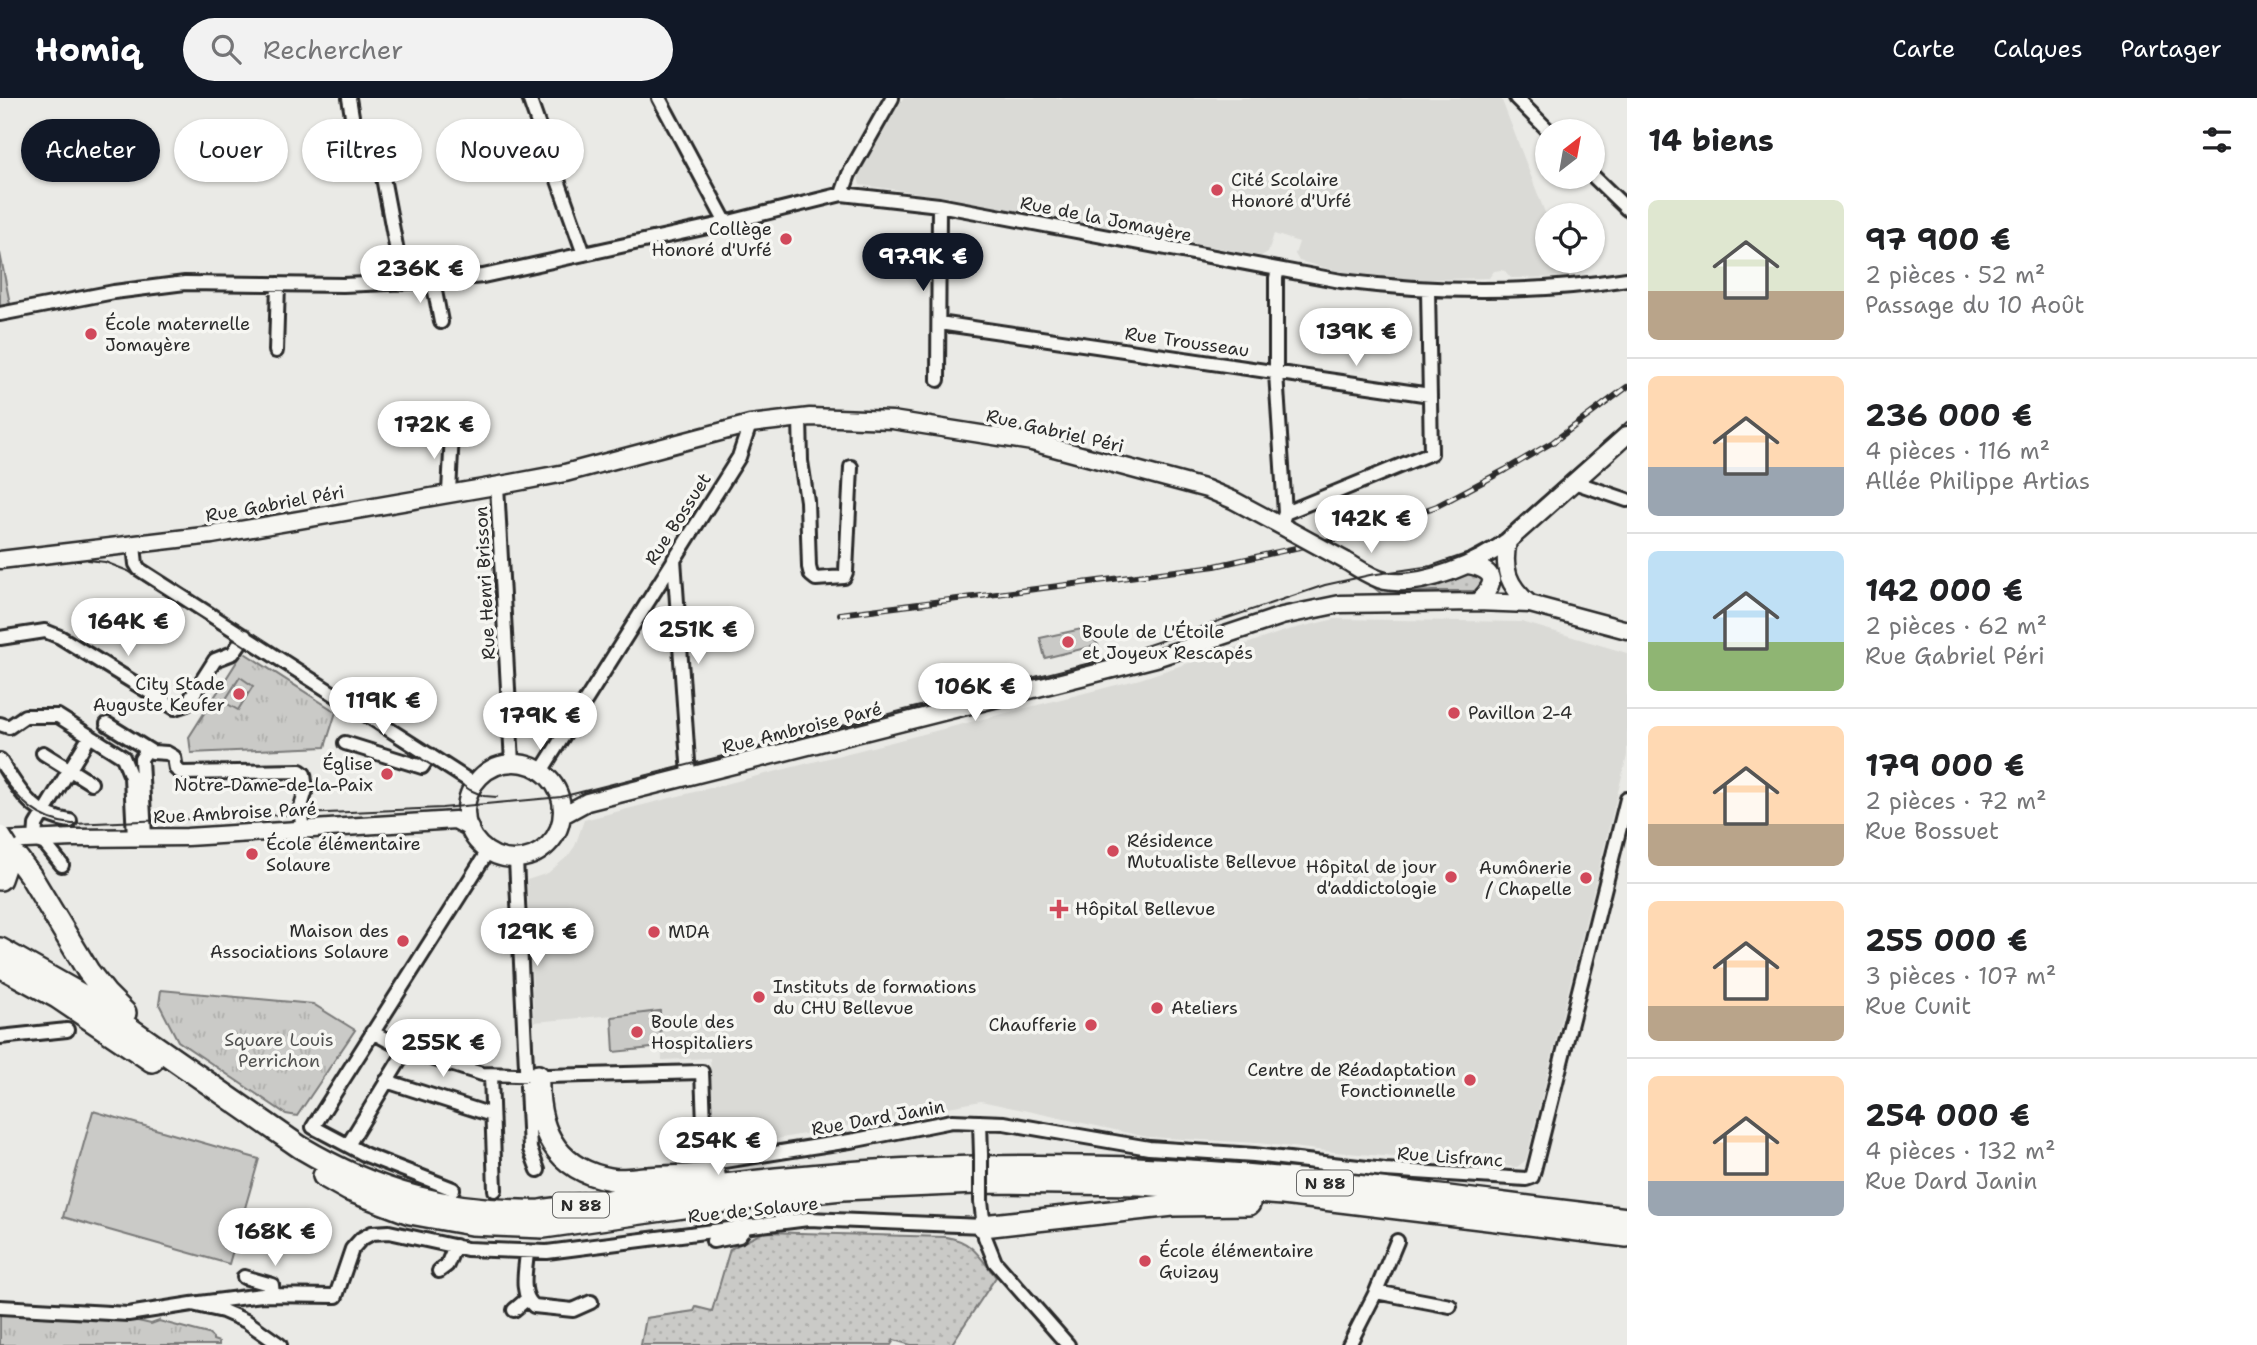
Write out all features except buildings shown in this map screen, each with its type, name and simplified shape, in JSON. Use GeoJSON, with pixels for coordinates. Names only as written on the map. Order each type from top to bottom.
{"type":"FeatureCollection","features":[{"type":"Feature","properties":{"kind":"highway"},"geometry":{"type":"LineString","coordinates":[[0,879],[4,845]]}},
{"type":"Feature","properties":{"kind":"highway"},"geometry":{"type":"LineString","coordinates":[[4,845],[30,875],[88,971],[106,994],[124,1010],[134,1030]]}},
{"type":"Feature","properties":{"kind":"highway","name":"N 88"},"geometry":{"type":"LineString","coordinates":[[0,949],[54,978],[134,1030],[300,1147],[334,1167],[387,1190],[441,1204],[509,1212],[540,1211],[750,1182],[835,1174],[1021,1167],[1200,1172],[1273,1177],[1627,1219]]}},
{"type":"Feature","properties":{"kind":"highway","name":"N 88"},"geometry":{"type":"LineString","coordinates":[[0,966],[57,997],[295,1160],[349,1191],[410,1213],[471,1224],[544,1227],[725,1201],[842,1189],[997,1182],[1140,1184],[1283,1194],[1627,1236]]}},
{"type":"Feature","properties":{"kind":"highway"},"geometry":{"type":"LineString","coordinates":[[0,982],[38,998],[57,997]]}},
{"type":"Feature","properties":{"kind":"highway","name":"N 88"},"geometry":{"type":"LineString","coordinates":[[532,1076],[540,1119],[548,1139],[565,1159],[587,1172],[612,1180],[782,1169],[835,1174]]}},
{"type":"Feature","properties":{"kind":"highway","name":"N 88"},"geometry":{"type":"LineString","coordinates":[[983,1226],[1173,1205],[1282,1204],[1283,1194]]}},
{"type":"Feature","properties":{"kind":"main road","name":"Rue Gabriel Péri"},"geometry":{"type":"LineString","coordinates":[[0,560],[212,535],[565,473],[750,424],[829,416],[892,419],[1032,442],[1207,489],[1284,523],[1370,575],[1395,582],[1423,579],[1468,565]]}},
{"type":"Feature","properties":{"kind":"main road"},"geometry":{"type":"LineString","coordinates":[[1468,565],[1493,553],[1508,541],[1627,435]]}},
{"type":"Feature","properties":{"kind":"main road"},"geometry":{"type":"LineString","coordinates":[[1508,541],[1504,561],[1509,581],[1516,592],[1531,604]]}},
{"type":"Feature","properties":{"kind":"main road"},"geometry":{"type":"LineString","coordinates":[[1468,565],[1483,568],[1491,578],[1491,587],[1477,602]]}},
{"type":"Feature","properties":{"kind":"main road","name":"Rue Ambroise Paré"},"geometry":{"type":"LineString","coordinates":[[563,815],[582,803],[1156,658],[1295,612],[1340,604],[1531,604],[1627,630]]}},
{"type":"Feature","properties":{"kind":"main road"},"geometry":{"type":"LineString","coordinates":[[512,764],[522,765],[540,773],[561,797],[563,815],[559,829],[549,844],[535,855],[516,860],[488,851],[470,828],[466,802],[471,787],[492,769],[512,764]]}},
{"type":"Feature","properties":{"kind":"main road","name":"Rue Ambroise Paré"},"geometry":{"type":"LineString","coordinates":[[4,845],[35,840],[187,837],[455,820],[470,828]]}},
{"type":"Feature","properties":{"kind":"street"},"geometry":{"type":"LineString","coordinates":[[349,98],[355,134],[377,146],[403,283]]}},
{"type":"Feature","properties":{"kind":"street"},"geometry":{"type":"LineString","coordinates":[[529,98],[584,254]]}},
{"type":"Feature","properties":{"kind":"street"},"geometry":{"type":"LineString","coordinates":[[659,98],[726,223]]}},
{"type":"Feature","properties":{"kind":"street"},"geometry":{"type":"LineString","coordinates":[[842,194],[849,174],[892,98]]}},
{"type":"Feature","properties":{"kind":"street"},"geometry":{"type":"LineString","coordinates":[[1516,98],[1537,119]]}},
{"type":"Feature","properties":{"kind":"street"},"geometry":{"type":"LineString","coordinates":[[1605,188],[1627,209]]}},
{"type":"Feature","properties":{"kind":"street","name":"Rue de la Jomayère"},"geometry":{"type":"LineString","coordinates":[[0,314],[114,292],[185,284],[403,283],[483,276],[726,223],[842,194],[939,205],[1341,281],[1428,290],[1574,287],[1627,279]]}},
{"type":"Feature","properties":{"kind":"street"},"geometry":{"type":"LineString","coordinates":[[938,380],[939,205]]}},
{"type":"Feature","properties":{"kind":"street"},"geometry":{"type":"LineString","coordinates":[[1278,269],[1276,373],[1284,523],[1431,453],[1428,290]]}},
{"type":"Feature","properties":{"kind":"street"},"geometry":{"type":"LineString","coordinates":[[433,281],[441,322]]}},
{"type":"Feature","properties":{"kind":"street"},"geometry":{"type":"LineString","coordinates":[[276,351],[278,284]]}},
{"type":"Feature","properties":{"kind":"street","name":"Rue Trousseau"},"geometry":{"type":"LineString","coordinates":[[939,323],[1430,396]]}},
{"type":"Feature","properties":{"kind":"street"},"geometry":{"type":"LineString","coordinates":[[800,418],[800,461],[807,501],[809,567],[811,575],[816,579],[844,577],[846,572],[851,467]]}},
{"type":"Feature","properties":{"kind":"street"},"geometry":{"type":"LineString","coordinates":[[447,423],[452,433],[449,492]]}},
{"type":"Feature","properties":{"kind":"street","name":"Rue Bossuet"},"geometry":{"type":"LineString","coordinates":[[540,773],[739,457],[750,424]]}},
{"type":"Feature","properties":{"kind":"street"},"geometry":{"type":"LineString","coordinates":[[1574,482],[1627,500]]}},
{"type":"Feature","properties":{"kind":"street","name":"Rue Henri Brisson"},"geometry":{"type":"LineString","coordinates":[[497,485],[512,764]]}},
{"type":"Feature","properties":{"kind":"street"},"geometry":{"type":"LineString","coordinates":[[134,546],[139,569],[430,755],[468,780],[471,787]]}},
{"type":"Feature","properties":{"kind":"street"},"geometry":{"type":"LineString","coordinates":[[674,559],[689,776]]}},
{"type":"Feature","properties":{"kind":"street"},"geometry":{"type":"LineString","coordinates":[[0,638],[45,631],[60,637],[175,708],[187,704],[215,660],[233,653],[245,636]]}},
{"type":"Feature","properties":{"kind":"street"},"geometry":{"type":"LineString","coordinates":[[0,724],[9,727],[24,716],[58,716],[123,757],[131,777],[139,837]]}},
{"type":"Feature","properties":{"kind":"street"},"geometry":{"type":"LineString","coordinates":[[107,724],[147,750],[170,753],[174,757],[176,769],[185,774],[300,771],[306,777],[306,790],[300,807],[303,830]]}},
{"type":"Feature","properties":{"kind":"street"},"geometry":{"type":"LineString","coordinates":[[74,838],[66,850],[62,865],[45,844],[35,840],[36,825],[90,736]]}},
{"type":"Feature","properties":{"kind":"street"},"geometry":{"type":"LineString","coordinates":[[345,743],[422,767],[430,755]]}},
{"type":"Feature","properties":{"kind":"street"},"geometry":{"type":"LineString","coordinates":[[139,837],[141,759],[147,750]]}},
{"type":"Feature","properties":{"kind":"street"},"geometry":{"type":"LineString","coordinates":[[43,753],[91,783]]}},
{"type":"Feature","properties":{"kind":"street"},"geometry":{"type":"LineString","coordinates":[[0,760],[21,794],[42,812],[69,821]]}},
{"type":"Feature","properties":{"kind":"street","name":"Rue Lisfranc"},"geometry":{"type":"LineString","coordinates":[[980,1122],[1004,1123],[1149,1148],[1254,1155],[1385,1170],[1517,1179],[1532,1177],[1625,818],[1627,799]]}},
{"type":"Feature","properties":{"kind":"street"},"geometry":{"type":"LineString","coordinates":[[453,1189],[378,1160],[313,1126],[488,851]]}},
{"type":"Feature","properties":{"kind":"street"},"geometry":{"type":"LineString","coordinates":[[516,860],[532,1076],[530,1149],[538,1170]]}},
{"type":"Feature","properties":{"kind":"street"},"geometry":{"type":"LineString","coordinates":[[0,1037],[67,1030]]}},
{"type":"Feature","properties":{"kind":"street"},"geometry":{"type":"LineString","coordinates":[[372,1031],[406,1049],[482,1074],[532,1076]]}},
{"type":"Feature","properties":{"kind":"street"},"geometry":{"type":"LineString","coordinates":[[348,1145],[406,1049]]}},
{"type":"Feature","properties":{"kind":"street","name":"Rue Dard Janin"},"geometry":{"type":"LineString","coordinates":[[532,1076],[702,1072],[705,1149],[710,1159],[724,1161],[856,1140],[952,1121],[980,1122]]}},
{"type":"Feature","properties":{"kind":"street"},"geometry":{"type":"LineString","coordinates":[[491,1075],[495,1193]]}},
{"type":"Feature","properties":{"kind":"street"},"geometry":{"type":"LineString","coordinates":[[386,1081],[492,1115]]}},
{"type":"Feature","properties":{"kind":"street"},"geometry":{"type":"LineString","coordinates":[[980,1122],[983,1226],[995,1262],[1066,1344]]}},
{"type":"Feature","properties":{"kind":"street","name":"Rue de Solaure"},"geometry":{"type":"LineString","coordinates":[[0,1307],[128,1314],[273,1295],[336,1296],[352,1249],[361,1239],[372,1233],[389,1232],[455,1246],[547,1252],[808,1219],[983,1226]]}},
{"type":"Feature","properties":{"kind":"street"},"geometry":{"type":"LineString","coordinates":[[719,1242],[739,1236],[747,1226]]}},
{"type":"Feature","properties":{"kind":"street"},"geometry":{"type":"LineString","coordinates":[[1349,1345],[1376,1292],[1397,1241]]}},
{"type":"Feature","properties":{"kind":"street"},"geometry":{"type":"LineString","coordinates":[[441,1267],[455,1246]]}},
{"type":"Feature","properties":{"kind":"street"},"geometry":{"type":"LineString","coordinates":[[527,1252],[524,1268],[527,1290],[534,1306],[566,1314],[586,1307]]}},
{"type":"Feature","properties":{"kind":"street"},"geometry":{"type":"LineString","coordinates":[[244,1277],[272,1285],[273,1295]]}},
{"type":"Feature","properties":{"kind":"street"},"geometry":{"type":"LineString","coordinates":[[514,1310],[527,1290]]}},
{"type":"Feature","properties":{"kind":"street"},"geometry":{"type":"LineString","coordinates":[[1376,1292],[1450,1306]]}},
{"type":"Feature","properties":{"kind":"street"},"geometry":{"type":"LineString","coordinates":[[192,1304],[223,1311],[246,1321],[280,1345]]}},
{"type":"Feature","properties":{"kind":"shaded area","name":"Cité Scolaire Honoré d'Urfé"},"geometry":{"type":"Polygon","coordinates":[[[903,98],[1501,98],[1541,203],[1535,203],[1535,273],[1568,273],[1569,277],[1511,278],[1501,270],[1494,271],[1489,278],[1409,280],[1337,271],[1299,261],[1295,254],[1299,242],[1274,234],[1268,252],[1261,256],[935,195],[860,185],[858,176],[903,98]]]}},
{"type":"Feature","properties":{"kind":"shaded area","name":"Hôpital Bellevue"},"geometry":{"type":"Polygon","coordinates":[[[1335,619],[1522,622],[1627,653],[1627,756],[1526,1160],[1517,1167],[1258,1143],[1147,1137],[981,1101],[718,1150],[714,1147],[710,1058],[662,1060],[660,1011],[534,1022],[527,880],[548,873],[568,856],[575,846],[584,820],[1140,679],[1288,630],[1335,619]]]}},
{"type":"Feature","properties":{"kind":"green space"},"geometry":{"type":"Polygon","coordinates":[[[0,253],[10,304],[0,306],[0,253]]]}},
{"type":"Feature","properties":{"kind":"green space"},"geometry":{"type":"Polygon","coordinates":[[[1473,571],[1483,578],[1479,591],[1383,595],[1372,586],[1374,584],[1473,571]]]}},
{"type":"Feature","properties":{"kind":"green space","name":"Boule de L'Étoile et Joyeux Rescapés"},"geometry":{"type":"Polygon","coordinates":[[[1086,628],[1098,645],[1045,658],[1040,638],[1086,628]]]}},
{"type":"Feature","properties":{"kind":"green space"},"geometry":{"type":"Polygon","coordinates":[[[243,652],[336,712],[325,747],[191,753],[189,737],[243,652]]]}},
{"type":"Feature","properties":{"kind":"green space","name":"City Stade Auguste Keufer"},"geometry":{"type":"Polygon","coordinates":[[[240,677],[253,686],[238,710],[224,702],[240,677]]]}},
{"type":"Feature","properties":{"kind":"green space","name":"Square Louis Perrichon"},"geometry":{"type":"Polygon","coordinates":[[[161,990],[313,1004],[355,1030],[297,1116],[286,1114],[178,1041],[159,1004],[161,990]]]}},
{"type":"Feature","properties":{"kind":"green space","name":"Boule des Hospitaliers"},"geometry":{"type":"Polygon","coordinates":[[[660,1011],[661,1047],[614,1052],[612,1017],[660,1011]]]}},
{"type":"Feature","properties":{"kind":"green space"},"geometry":{"type":"Polygon","coordinates":[[[93,1111],[259,1159],[229,1264],[63,1217],[93,1111]]]}},
{"type":"Feature","properties":{"kind":"green space"},"geometry":{"type":"Polygon","coordinates":[[[764,1232],[946,1237],[969,1246],[996,1277],[951,1345],[911,1345],[894,1340],[891,1345],[641,1345],[646,1318],[694,1311],[696,1307],[712,1311],[730,1249],[764,1232]]]}},
{"type":"Feature","properties":{"kind":"green space"},"geometry":{"type":"Polygon","coordinates":[[[0,1311],[151,1324],[159,1321],[208,1334],[219,1342],[219,1345],[0,1345],[0,1311]]]}},
{"type":"Feature","properties":{"kind":"tram line"},"geometry":{"type":"LineString","coordinates":[[0,773],[30,808],[49,819],[72,824],[442,808],[561,797],[1110,658],[1325,585],[1431,566],[1469,553],[1495,539],[1627,422]]}},
{"type":"Feature","properties":{"kind":"tram line"},"geometry":{"type":"LineString","coordinates":[[88,560],[105,562],[128,571],[470,790],[484,796],[497,797]]}},
{"type":"Feature","properties":{"kind":"railway"},"geometry":{"type":"LineString","coordinates":[[840,614],[1215,566],[1358,534],[1437,506],[1505,470],[1553,442],[1627,387]]}},
{"type":"Feature","properties":{"kind":"place","name":"Cité Scolaire Honoré d'Urfé"},"geometry":{"type":"Point","coordinates":[1217,190]}},
{"type":"Feature","properties":{"kind":"place","name":"Collège Honoré d'Urfé"},"geometry":{"type":"Point","coordinates":[786,239]}},
{"type":"Feature","properties":{"kind":"place","name":"École maternelle Jomayère"},"geometry":{"type":"Point","coordinates":[91,334]}},
{"type":"Feature","properties":{"kind":"place","name":"Boule de L'Étoile et Joyeux Rescapés"},"geometry":{"type":"Point","coordinates":[1068,642]}},
{"type":"Feature","properties":{"kind":"place","name":"City Stade Auguste Keufer"},"geometry":{"type":"Point","coordinates":[239,694]}},
{"type":"Feature","properties":{"kind":"place","name":"Pavillon 2-4"},"geometry":{"type":"Point","coordinates":[1454,713]}},
{"type":"Feature","properties":{"kind":"place","name":"Église Notre-Dame-de-la-Paix"},"geometry":{"type":"Point","coordinates":[387,774]}},
{"type":"Feature","properties":{"kind":"place","name":"Résidence Mutualiste Bellevue"},"geometry":{"type":"Point","coordinates":[1113,851]}},
{"type":"Feature","properties":{"kind":"place","name":"École élémentaire Solaure"},"geometry":{"type":"Point","coordinates":[252,854]}},
{"type":"Feature","properties":{"kind":"place","name":"Hôpital de jour d'addictologie"},"geometry":{"type":"Point","coordinates":[1451,877]}},
{"type":"Feature","properties":{"kind":"place","name":"Aumônerie / Chapelle"},"geometry":{"type":"Point","coordinates":[1586,878]}},
{"type":"Feature","properties":{"kind":"place","name":"Hôpital Bellevue"},"geometry":{"type":"Point","coordinates":[1059,909]}},
{"type":"Feature","properties":{"kind":"place","name":"MDA"},"geometry":{"type":"Point","coordinates":[654,932]}},
{"type":"Feature","properties":{"kind":"place","name":"Maison des Associations Solaure"},"geometry":{"type":"Point","coordinates":[403,941]}},
{"type":"Feature","properties":{"kind":"place","name":"Instituts de formations du CHU Bellevue"},"geometry":{"type":"Point","coordinates":[759,997]}},
{"type":"Feature","properties":{"kind":"place","name":"Ateliers"},"geometry":{"type":"Point","coordinates":[1157,1008]}},
{"type":"Feature","properties":{"kind":"place","name":"Chaufferie"},"geometry":{"type":"Point","coordinates":[1091,1025]}},
{"type":"Feature","properties":{"kind":"place","name":"Boule des Hospitaliers"},"geometry":{"type":"Point","coordinates":[637,1032]}},
{"type":"Feature","properties":{"kind":"place","name":"Centre de Réadaptation Fonctionnelle"},"geometry":{"type":"Point","coordinates":[1470,1080]}},
{"type":"Feature","properties":{"kind":"place","name":"École élémentaire Guizay"},"geometry":{"type":"Point","coordinates":[1145,1261]}}]}
